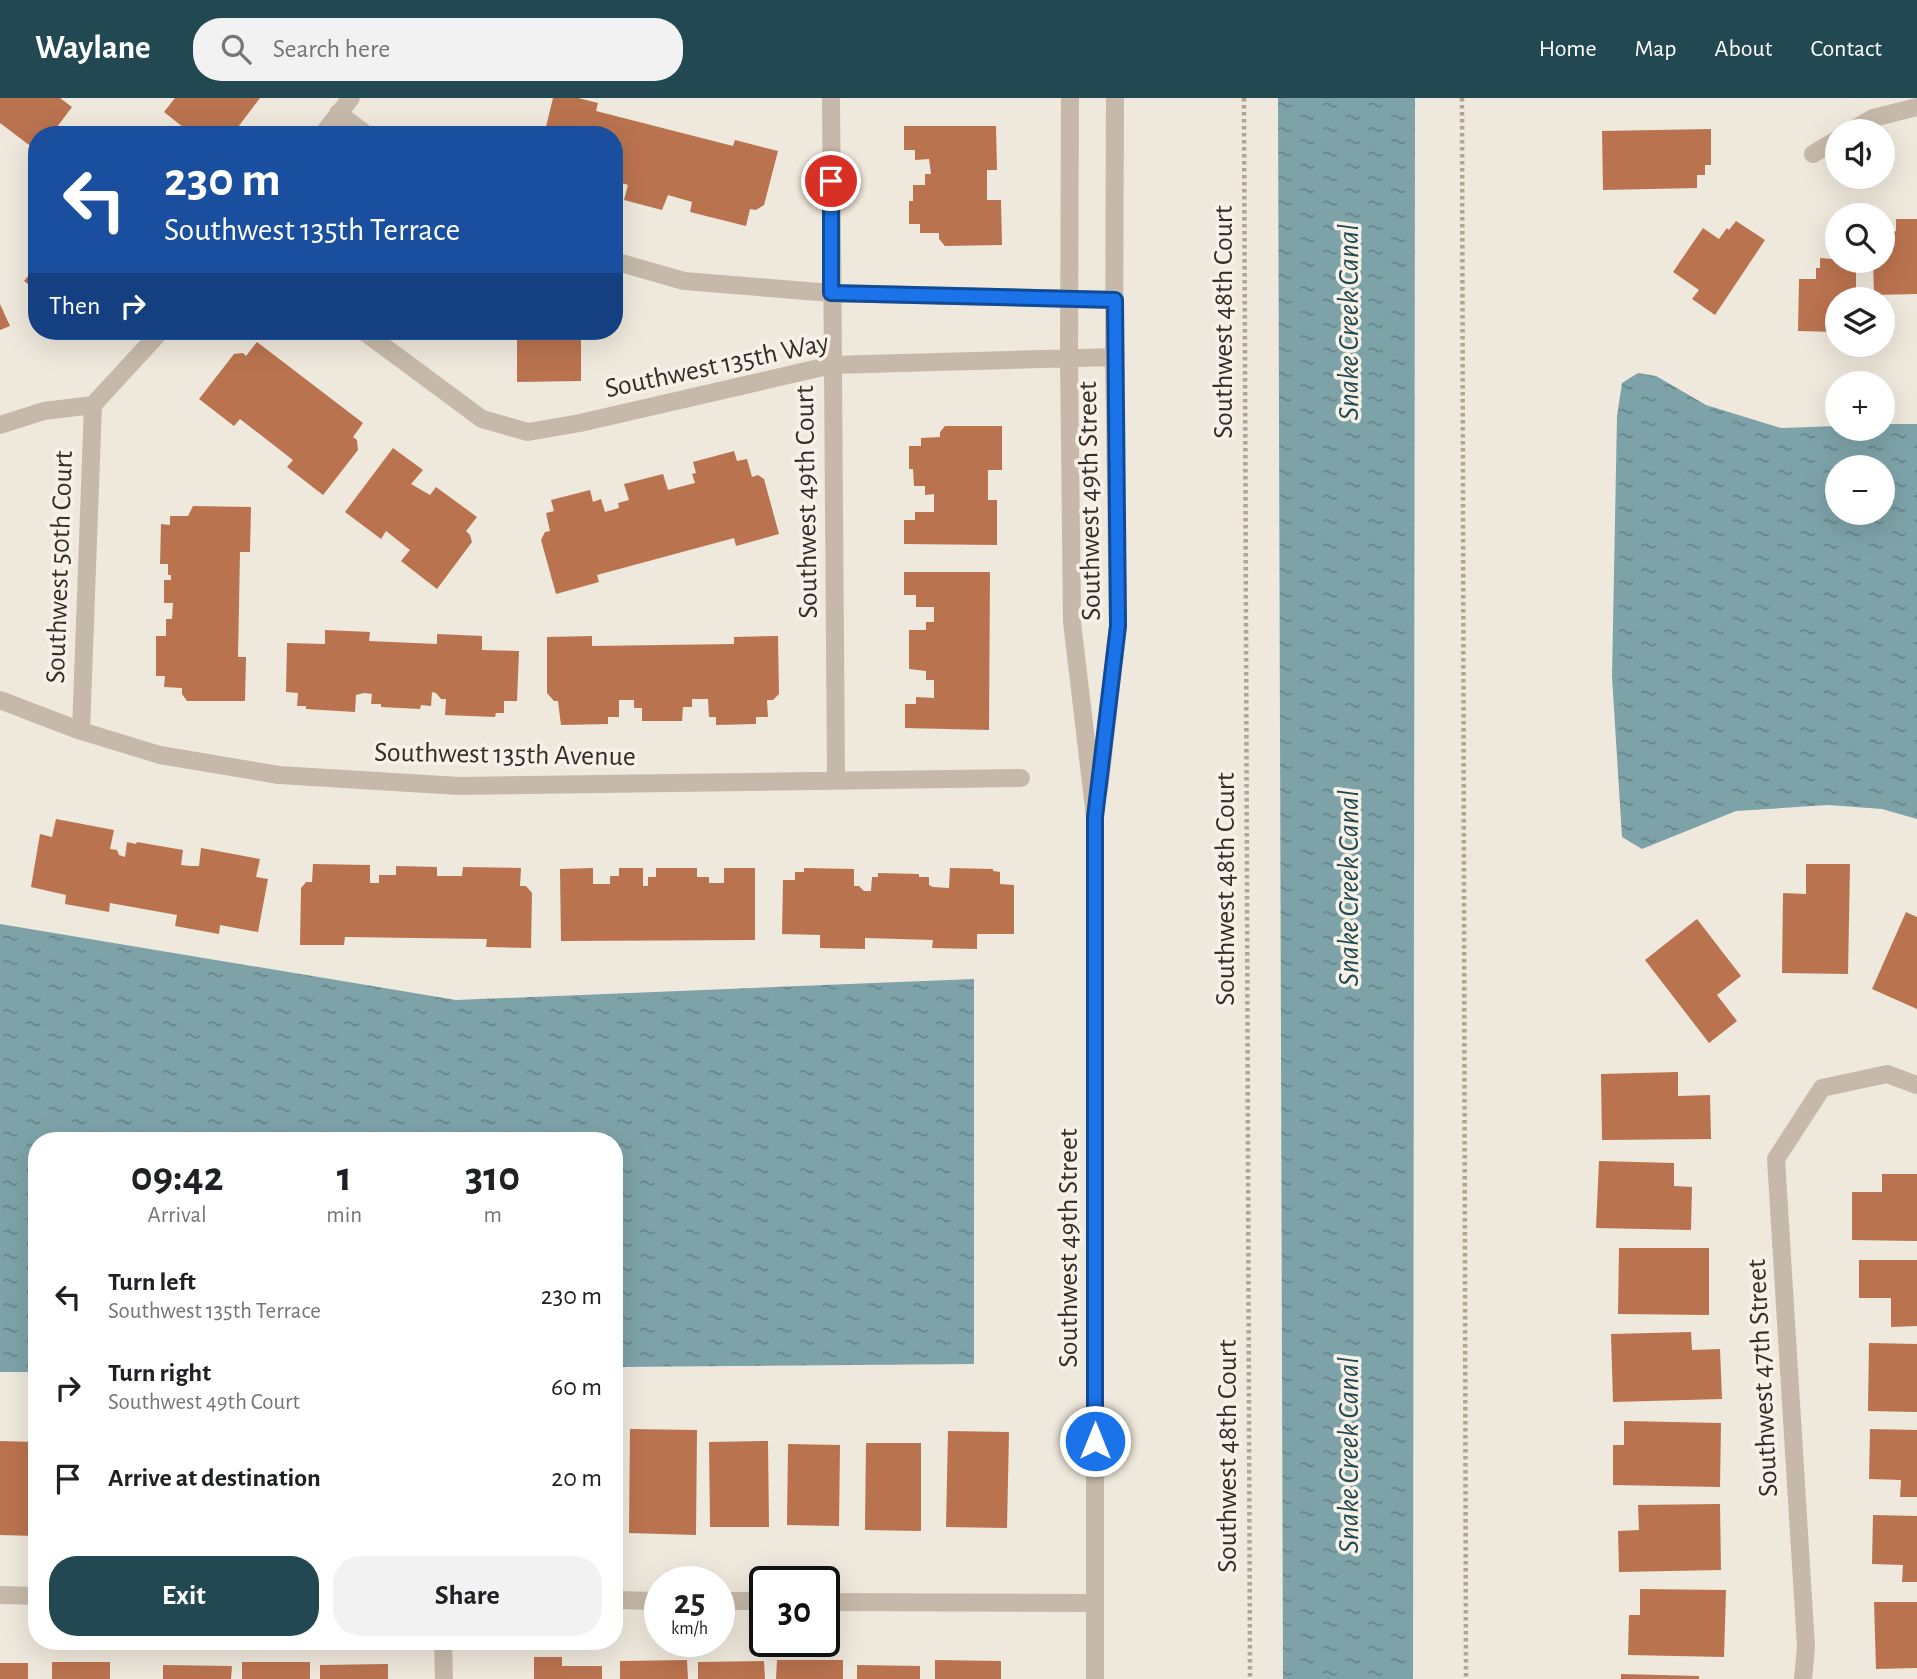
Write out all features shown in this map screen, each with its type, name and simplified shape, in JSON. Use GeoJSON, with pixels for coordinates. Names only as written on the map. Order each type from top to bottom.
{"type":"FeatureCollection","features":[{"type":"Feature","properties":{"kind":"street"},"geometry":{"type":"LineString","coordinates":[[329,126],[351,98]]}},
{"type":"Feature","properties":{"kind":"street","name":"Southwest 49th Court"},"geometry":{"type":"LineString","coordinates":[[831,98],[836,780]]}},
{"type":"Feature","properties":{"kind":"street","name":"Southwest 49th Street"},"geometry":{"type":"LineString","coordinates":[[1070,98],[1072,622],[1095,817],[1095,1679]]}},
{"type":"Feature","properties":{"kind":"street","name":"Southwest 49th Street"},"geometry":{"type":"LineString","coordinates":[[1095,817],[1118,626],[1114,357],[1115,98]]}},
{"type":"Feature","properties":{"kind":"street"},"geometry":{"type":"LineString","coordinates":[[1871,119],[1917,107]]}},
{"type":"Feature","properties":{"kind":"street"},"geometry":{"type":"LineString","coordinates":[[338,113],[355,126]]}},
{"type":"Feature","properties":{"kind":"street"},"geometry":{"type":"LineString","coordinates":[[1813,154],[1825,147]]}},
{"type":"Feature","properties":{"kind":"street"},"geometry":{"type":"LineString","coordinates":[[623,264],[684,281],[831,293],[1115,300]]}},
{"type":"Feature","properties":{"kind":"street"},"geometry":{"type":"LineString","coordinates":[[0,425],[44,411],[93,405],[153,340]]}},
{"type":"Feature","properties":{"kind":"street","name":"Southwest 135th Way"},"geometry":{"type":"LineString","coordinates":[[375,340],[482,419],[528,432],[580,423],[832,365],[1114,357]]}},
{"type":"Feature","properties":{"kind":"street","name":"Southwest 50th Court"},"geometry":{"type":"LineString","coordinates":[[80,731],[93,405]]}},
{"type":"Feature","properties":{"kind":"street","name":"Southwest 135th Avenue"},"geometry":{"type":"LineString","coordinates":[[0,699],[80,731],[160,755],[279,775],[459,786],[1021,778]]}},
{"type":"Feature","properties":{"kind":"street","name":"Southwest 47th Street"},"geometry":{"type":"LineString","coordinates":[[1803,1679],[1806,1647],[1776,1159],[1822,1088],[1887,1074],[1917,1084]]}},
{"type":"Feature","properties":{"kind":"street"},"geometry":{"type":"LineString","coordinates":[[0,1595],[28,1596]]}},
{"type":"Feature","properties":{"kind":"street"},"geometry":{"type":"LineString","coordinates":[[623,1600],[644,1601]]}},
{"type":"Feature","properties":{"kind":"street"},"geometry":{"type":"LineString","coordinates":[[840,1602],[1095,1603]]}},
{"type":"Feature","properties":{"kind":"street"},"geometry":{"type":"LineString","coordinates":[[443,1650],[444,1679]]}},
{"type":"Feature","properties":{"kind":"path","name":"Southwest 48th Court"},"geometry":{"type":"LineString","coordinates":[[1244,98],[1250,1679]]}},
{"type":"Feature","properties":{"kind":"path"},"geometry":{"type":"LineString","coordinates":[[1462,98],[1466,1679]]}},
{"type":"Feature","properties":{"kind":"water","name":"Snake Creek Canal"},"geometry":{"type":"Polygon","coordinates":[[[1278,98],[1415,98],[1413,1679],[1283,1679],[1278,98]]]}},
{"type":"Feature","properties":{"kind":"water"},"geometry":{"type":"Polygon","coordinates":[[[1638,373],[1656,376],[1706,405],[1781,428],[1825,426],[1825,441],[1895,441],[1895,424],[1917,424],[1917,819],[1882,809],[1828,805],[1736,811],[1642,849],[1622,837],[1612,677],[1617,416],[1622,383],[1638,373]]]}},
{"type":"Feature","properties":{"kind":"water"},"geometry":{"type":"Polygon","coordinates":[[[0,924],[456,1000],[974,979],[974,1364],[623,1367],[623,1132],[28,1132],[28,1372],[0,1372],[0,924]]]}},
{"type":"Feature","properties":{"kind":"building"},"geometry":{"type":"Polygon","coordinates":[[[0,98],[60,98],[72,107],[58,126],[28,126],[28,144],[0,123],[0,98]]]}},
{"type":"Feature","properties":{"kind":"building"},"geometry":{"type":"Polygon","coordinates":[[[175,98],[260,98],[239,126],[182,126],[164,112],[175,98]]]}},
{"type":"Feature","properties":{"kind":"building"},"geometry":{"type":"Polygon","coordinates":[[[553,98],[578,98],[598,103],[596,111],[733,146],[735,140],[778,151],[764,205],[756,210],[750,209],[746,226],[690,212],[692,202],[668,195],[662,210],[624,200],[628,185],[623,184],[623,126],[546,126],[553,98]]]}},
{"type":"Feature","properties":{"kind":"building"},"geometry":{"type":"Polygon","coordinates":[[[904,126],[996,126],[997,170],[987,170],[987,200],[1001,200],[1002,245],[945,246],[939,239],[939,233],[920,233],[920,224],[909,224],[909,201],[913,201],[913,185],[925,185],[925,174],[931,174],[929,159],[915,160],[915,150],[904,150],[904,126]]]}},
{"type":"Feature","properties":{"kind":"building"},"geometry":{"type":"Polygon","coordinates":[[[1711,129],[1711,165],[1705,165],[1705,175],[1697,175],[1697,188],[1603,190],[1602,131],[1711,129]]]}},
{"type":"Feature","properties":{"kind":"building"},"geometry":{"type":"Polygon","coordinates":[[[1896,219],[1917,219],[1917,294],[1895,295],[1895,287],[1874,287],[1873,273],[1895,273],[1896,219]]]}},
{"type":"Feature","properties":{"kind":"building"},"geometry":{"type":"Polygon","coordinates":[[[1736,221],[1765,240],[1715,315],[1692,299],[1699,290],[1673,272],[1703,228],[1719,239],[1736,221]]]}},
{"type":"Feature","properties":{"kind":"building"},"geometry":{"type":"Polygon","coordinates":[[[1820,258],[1825,258],[1825,273],[1856,273],[1856,287],[1825,287],[1825,332],[1798,331],[1799,279],[1816,279],[1816,268],[1820,268],[1820,258]]]}},
{"type":"Feature","properties":{"kind":"building"},"geometry":{"type":"Polygon","coordinates":[[[0,304],[10,326],[0,330],[0,304]]]}},
{"type":"Feature","properties":{"kind":"building"},"geometry":{"type":"Polygon","coordinates":[[[517,340],[581,340],[581,381],[517,382],[517,340]]]}},
{"type":"Feature","properties":{"kind":"building"},"geometry":{"type":"Polygon","coordinates":[[[257,342],[363,423],[353,437],[357,440],[358,450],[323,495],[287,467],[293,460],[240,419],[234,426],[199,399],[234,354],[243,353],[246,356],[257,342]]]}},
{"type":"Feature","properties":{"kind":"building"},"geometry":{"type":"Polygon","coordinates":[[[945,426],[1002,426],[1002,470],[988,470],[988,500],[997,500],[997,545],[904,544],[904,520],[915,520],[915,512],[934,512],[934,494],[925,495],[925,486],[914,486],[913,469],[909,469],[909,446],[921,446],[921,438],[940,437],[945,426]]]}},
{"type":"Feature","properties":{"kind":"building"},"geometry":{"type":"Polygon","coordinates":[[[393,448],[423,470],[411,484],[430,495],[436,487],[477,517],[466,531],[472,542],[437,589],[401,561],[410,550],[386,531],[381,539],[345,512],[393,448]]]}},
{"type":"Feature","properties":{"kind":"building"},"geometry":{"type":"Polygon","coordinates":[[[734,451],[737,461],[747,459],[752,477],[758,475],[764,479],[779,534],[736,546],[734,538],[597,575],[599,582],[556,594],[541,540],[545,532],[550,531],[546,513],[554,511],[551,500],[590,490],[593,502],[601,499],[605,512],[619,508],[618,503],[629,500],[624,484],[663,474],[668,490],[695,483],[692,474],[696,473],[693,462],[734,451]]]}},
{"type":"Feature","properties":{"kind":"building"},"geometry":{"type":"Polygon","coordinates":[[[193,506],[251,507],[250,552],[240,552],[238,657],[246,657],[245,701],[187,701],[182,694],[182,688],[164,687],[165,676],[156,676],[156,636],[166,636],[166,619],[172,619],[173,603],[164,603],[164,580],[171,580],[171,575],[168,575],[168,564],[160,564],[161,524],[170,525],[170,516],[188,516],[193,506]]]}},
{"type":"Feature","properties":{"kind":"building"},"geometry":{"type":"Polygon","coordinates":[[[904,572],[990,572],[989,730],[905,728],[905,704],[916,704],[916,697],[934,698],[934,680],[926,680],[926,671],[909,669],[909,630],[926,630],[926,622],[934,622],[934,607],[916,607],[916,595],[904,595],[904,572]]]}},
{"type":"Feature","properties":{"kind":"building"},"geometry":{"type":"Polygon","coordinates":[[[325,630],[370,632],[369,641],[437,644],[437,634],[482,636],[482,650],[519,651],[517,701],[504,701],[504,713],[496,713],[495,717],[445,715],[446,699],[441,699],[432,692],[431,706],[421,705],[420,709],[381,707],[381,704],[371,704],[372,694],[364,693],[356,695],[355,712],[297,706],[298,693],[286,692],[287,643],[325,644],[325,630]]]}},
{"type":"Feature","properties":{"kind":"building"},"geometry":{"type":"Polygon","coordinates":[[[592,636],[592,646],[734,644],[734,637],[778,636],[779,694],[773,700],[767,700],[768,717],[756,717],[756,724],[716,725],[716,717],[709,717],[708,699],[692,699],[692,707],[683,707],[682,721],[642,721],[642,708],[634,708],[634,700],[619,700],[619,717],[608,717],[608,724],[561,725],[558,701],[554,701],[547,693],[547,637],[592,636]]]}},
{"type":"Feature","properties":{"kind":"building"},"geometry":{"type":"Polygon","coordinates":[[[56,819],[114,830],[110,849],[117,850],[119,855],[125,857],[127,842],[137,842],[183,850],[181,865],[199,866],[201,848],[260,859],[256,877],[268,879],[258,932],[220,925],[219,934],[175,926],[177,915],[110,903],[109,912],[65,904],[66,895],[31,887],[40,834],[52,837],[56,819]]]}},
{"type":"Feature","properties":{"kind":"building"},"geometry":{"type":"Polygon","coordinates":[[[313,864],[370,865],[370,883],[379,883],[379,875],[396,875],[396,866],[437,867],[437,876],[462,876],[463,867],[521,868],[520,886],[526,886],[532,893],[531,948],[486,947],[487,939],[345,937],[344,945],[300,945],[301,888],[306,882],[312,882],[313,864]]]}},
{"type":"Feature","properties":{"kind":"building"},"geometry":{"type":"Polygon","coordinates":[[[1806,864],[1850,864],[1848,974],[1782,973],[1783,893],[1806,894],[1806,864]]]}},
{"type":"Feature","properties":{"kind":"building"},"geometry":{"type":"Polygon","coordinates":[[[593,868],[593,884],[610,884],[610,876],[619,876],[619,868],[643,868],[643,886],[648,886],[648,877],[656,877],[656,868],[697,868],[697,877],[709,877],[709,883],[724,883],[724,868],[755,868],[755,940],[561,941],[560,869],[593,868]]]}},
{"type":"Feature","properties":{"kind":"building"},"geometry":{"type":"Polygon","coordinates":[[[804,868],[854,869],[854,886],[859,886],[864,891],[871,891],[872,877],[878,877],[878,873],[919,874],[919,877],[929,877],[929,885],[933,887],[949,888],[950,868],[993,869],[1000,872],[1000,884],[1014,885],[1014,934],[977,934],[977,949],[932,948],[933,940],[865,938],[865,949],[820,948],[820,935],[782,934],[783,880],[795,880],[795,872],[804,872],[804,868]]]}},
{"type":"Feature","properties":{"kind":"building"},"geometry":{"type":"Polygon","coordinates":[[[1906,912],[1917,917],[1917,1009],[1872,989],[1906,912]]]}},
{"type":"Feature","properties":{"kind":"building"},"geometry":{"type":"Polygon","coordinates":[[[1697,919],[1741,976],[1717,995],[1737,1021],[1709,1043],[1645,960],[1697,919]]]}},
{"type":"Feature","properties":{"kind":"building"},"geometry":{"type":"Polygon","coordinates":[[[1678,1072],[1678,1096],[1710,1095],[1711,1139],[1602,1140],[1601,1074],[1678,1072]]]}},
{"type":"Feature","properties":{"kind":"building"},"geometry":{"type":"Polygon","coordinates":[[[1599,1161],[1674,1163],[1674,1186],[1692,1187],[1691,1230],[1596,1228],[1599,1161]]]}},
{"type":"Feature","properties":{"kind":"building"},"geometry":{"type":"Polygon","coordinates":[[[1882,1174],[1917,1174],[1917,1241],[1852,1240],[1852,1192],[1882,1192],[1882,1174]]]}},
{"type":"Feature","properties":{"kind":"building"},"geometry":{"type":"Polygon","coordinates":[[[1619,1248],[1709,1248],[1709,1315],[1618,1314],[1619,1248]]]}},
{"type":"Feature","properties":{"kind":"building"},"geometry":{"type":"Polygon","coordinates":[[[1859,1260],[1917,1260],[1917,1326],[1891,1327],[1891,1298],[1859,1298],[1859,1260]]]}},
{"type":"Feature","properties":{"kind":"building"},"geometry":{"type":"Polygon","coordinates":[[[1691,1332],[1692,1350],[1720,1349],[1722,1399],[1613,1402],[1611,1334],[1691,1332]]]}},
{"type":"Feature","properties":{"kind":"building"},"geometry":{"type":"Polygon","coordinates":[[[1869,1343],[1917,1344],[1917,1412],[1868,1411],[1869,1343]]]}},
{"type":"Feature","properties":{"kind":"building"},"geometry":{"type":"Polygon","coordinates":[[[1624,1421],[1721,1423],[1720,1487],[1613,1485],[1613,1445],[1624,1445],[1624,1421]]]}},
{"type":"Feature","properties":{"kind":"building"},"geometry":{"type":"Polygon","coordinates":[[[630,1429],[697,1430],[696,1535],[629,1533],[630,1429]]]}},
{"type":"Feature","properties":{"kind":"building"},"geometry":{"type":"Polygon","coordinates":[[[1870,1429],[1917,1430],[1917,1497],[1900,1497],[1901,1480],[1869,1479],[1870,1429]]]}},
{"type":"Feature","properties":{"kind":"building"},"geometry":{"type":"Polygon","coordinates":[[[948,1431],[1009,1432],[1007,1528],[946,1527],[948,1431]]]}},
{"type":"Feature","properties":{"kind":"building"},"geometry":{"type":"Polygon","coordinates":[[[0,1441],[28,1442],[28,1536],[0,1535],[0,1441]]]}},
{"type":"Feature","properties":{"kind":"building"},"geometry":{"type":"Polygon","coordinates":[[[768,1441],[769,1527],[710,1527],[709,1442],[768,1441]]]}},
{"type":"Feature","properties":{"kind":"building"},"geometry":{"type":"Polygon","coordinates":[[[866,1443],[921,1443],[921,1531],[865,1530],[866,1443]]]}},
{"type":"Feature","properties":{"kind":"building"},"geometry":{"type":"Polygon","coordinates":[[[788,1444],[840,1445],[839,1526],[787,1525],[788,1444]]]}},
{"type":"Feature","properties":{"kind":"building"},"geometry":{"type":"Polygon","coordinates":[[[1720,1504],[1721,1570],[1619,1572],[1618,1531],[1639,1530],[1638,1505],[1720,1504]]]}},
{"type":"Feature","properties":{"kind":"building"},"geometry":{"type":"Polygon","coordinates":[[[1873,1515],[1917,1516],[1917,1582],[1902,1582],[1903,1565],[1872,1564],[1873,1515]]]}},
{"type":"Feature","properties":{"kind":"building"},"geometry":{"type":"Polygon","coordinates":[[[1640,1589],[1726,1590],[1724,1657],[1628,1655],[1629,1615],[1640,1615],[1640,1589]]]}},
{"type":"Feature","properties":{"kind":"building"},"geometry":{"type":"Polygon","coordinates":[[[1874,1602],[1917,1602],[1917,1668],[1876,1669],[1874,1602]]]}},
{"type":"Feature","properties":{"kind":"building"},"geometry":{"type":"Polygon","coordinates":[[[534,1657],[562,1657],[562,1666],[602,1666],[602,1679],[534,1679],[534,1657]]]}},
{"type":"Feature","properties":{"kind":"building"},"geometry":{"type":"Polygon","coordinates":[[[687,1660],[688,1679],[620,1679],[620,1661],[687,1660]]]}},
{"type":"Feature","properties":{"kind":"building"},"geometry":{"type":"Polygon","coordinates":[[[777,1660],[843,1660],[843,1679],[776,1679],[777,1660]]]}},
{"type":"Feature","properties":{"kind":"building"},"geometry":{"type":"Polygon","coordinates":[[[935,1660],[1001,1661],[1001,1679],[935,1679],[935,1660]]]}},
{"type":"Feature","properties":{"kind":"building"},"geometry":{"type":"Polygon","coordinates":[[[764,1661],[765,1679],[698,1679],[698,1662],[764,1661]]]}},
{"type":"Feature","properties":{"kind":"building"},"geometry":{"type":"Polygon","coordinates":[[[52,1662],[110,1662],[110,1679],[52,1679],[52,1662]]]}},
{"type":"Feature","properties":{"kind":"building"},"geometry":{"type":"Polygon","coordinates":[[[242,1662],[310,1662],[310,1679],[242,1679],[242,1662]]]}},
{"type":"Feature","properties":{"kind":"building"},"geometry":{"type":"Polygon","coordinates":[[[0,1663],[28,1663],[28,1679],[0,1679],[0,1663]]]}},
{"type":"Feature","properties":{"kind":"building"},"geometry":{"type":"Polygon","coordinates":[[[388,1664],[388,1679],[320,1679],[320,1665],[388,1664]]]}},
{"type":"Feature","properties":{"kind":"building"},"geometry":{"type":"Polygon","coordinates":[[[163,1665],[232,1666],[231,1679],[163,1679],[163,1665]]]}},
{"type":"Feature","properties":{"kind":"building"},"geometry":{"type":"Polygon","coordinates":[[[857,1665],[920,1666],[920,1679],[857,1679],[857,1665]]]}},
{"type":"Feature","properties":{"kind":"building"},"geometry":{"type":"Polygon","coordinates":[[[1621,1674],[1699,1676],[1699,1679],[1621,1679],[1621,1674]]]}},
{"type":"Feature","properties":{"kind":"route"},"geometry":{"type":"LineString","coordinates":[[831,181],[831,293],[1115,300],[1118,626],[1095,817],[1095,1441]]}}]}
